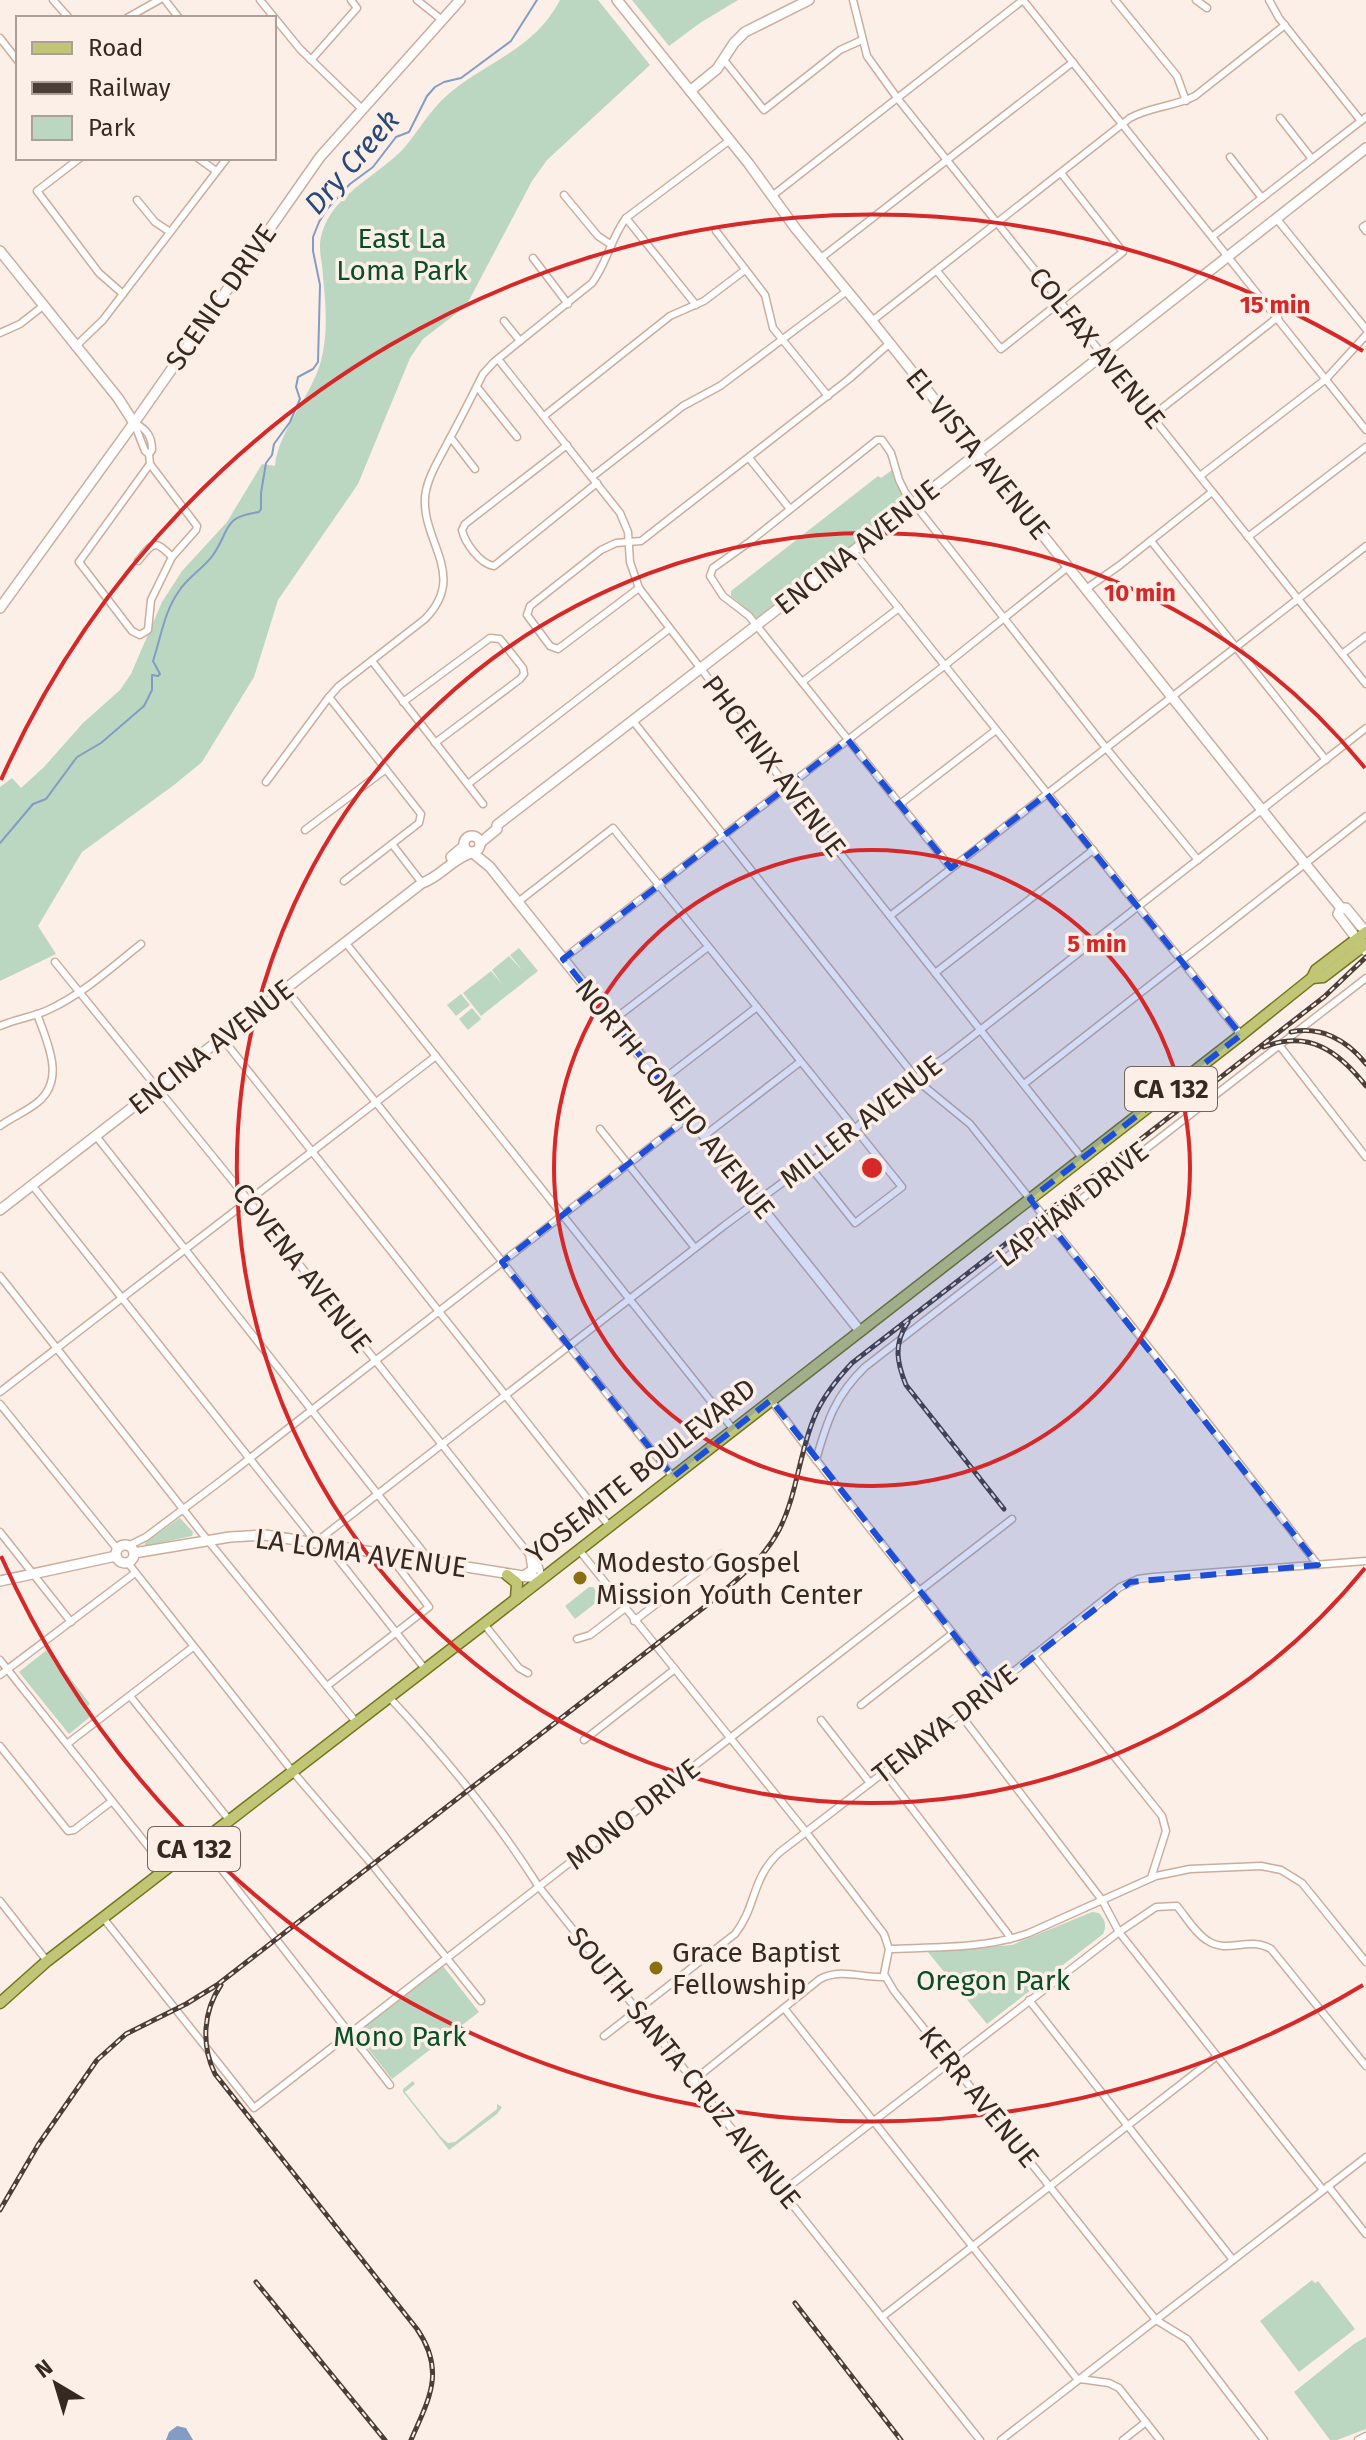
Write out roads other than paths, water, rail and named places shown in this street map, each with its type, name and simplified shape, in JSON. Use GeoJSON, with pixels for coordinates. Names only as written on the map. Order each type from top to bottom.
{"type":"FeatureCollection","features":[{"type":"Feature","properties":{"kind":"main road","name":"YOSEMITE BOULEVARD"},"geometry":{"type":"LineString","coordinates":[[0,2003],[47,1961],[610,1527],[1312,978],[1323,977],[1364,940]]}},
{"type":"Feature","properties":{"kind":"main road"},"geometry":{"type":"LineString","coordinates":[[507,1575],[517,1583],[516,1599]]}},
{"type":"Feature","properties":{"kind":"street"},"geometry":{"type":"LineString","coordinates":[[53,0],[67,16]]}},
{"type":"Feature","properties":{"kind":"street"},"geometry":{"type":"LineString","coordinates":[[131,16],[159,0]]}},
{"type":"Feature","properties":{"kind":"street"},"geometry":{"type":"LineString","coordinates":[[165,0],[177,16]]}},
{"type":"Feature","properties":{"kind":"street"},"geometry":{"type":"LineString","coordinates":[[260,0],[274,16]]}},
{"type":"Feature","properties":{"kind":"street"},"geometry":{"type":"LineString","coordinates":[[311,60],[357,8],[351,0]]}},
{"type":"Feature","properties":{"kind":"street"},"geometry":{"type":"LineString","coordinates":[[417,0],[442,20]]}},
{"type":"Feature","properties":{"kind":"street","name":"SCENIC DRIVE"},"geometry":{"type":"LineString","coordinates":[[0,608],[320,157],[460,0]]}},
{"type":"Feature","properties":{"kind":"street","name":"EL VISTA AVENUE"},"geometry":{"type":"LineString","coordinates":[[617,0],[1261,809],[1341,908],[1346,908],[1364,940]]}},
{"type":"Feature","properties":{"kind":"street"},"geometry":{"type":"LineString","coordinates":[[690,91],[724,60],[745,32],[809,0]]}},
{"type":"Feature","properties":{"kind":"street","name":"COLFAX AVENUE"},"geometry":{"type":"LineString","coordinates":[[853,0],[862,40],[871,62],[898,99],[1366,684]]}},
{"type":"Feature","properties":{"kind":"street"},"geometry":{"type":"LineString","coordinates":[[772,196],[1023,0],[1366,430]]}},
{"type":"Feature","properties":{"kind":"street"},"geometry":{"type":"LineString","coordinates":[[1115,0],[1177,76],[1186,101]]}},
{"type":"Feature","properties":{"kind":"street"},"geometry":{"type":"LineString","coordinates":[[1196,0],[1207,8]]}},
{"type":"Feature","properties":{"kind":"street"},"geometry":{"type":"LineString","coordinates":[[1213,236],[1363,119],[1285,25],[1269,0]]}},
{"type":"Feature","properties":{"kind":"street"},"geometry":{"type":"LineString","coordinates":[[276,19],[311,60],[362,109]]}},
{"type":"Feature","properties":{"kind":"street"},"geometry":{"type":"LineString","coordinates":[[872,321],[1123,124],[1147,110],[1186,101],[1204,90],[1285,25]]}},
{"type":"Feature","properties":{"kind":"street"},"geometry":{"type":"LineString","coordinates":[[0,38],[16,58]]}},
{"type":"Feature","properties":{"kind":"street"},"geometry":{"type":"LineString","coordinates":[[724,60],[764,110],[840,50],[862,40]]}},
{"type":"Feature","properties":{"kind":"street"},"geometry":{"type":"LineString","coordinates":[[821,258],[1073,62]]}},
{"type":"Feature","properties":{"kind":"street"},"geometry":{"type":"LineString","coordinates":[[1280,118],[1312,159]]}},
{"type":"Feature","properties":{"kind":"street"},"geometry":{"type":"LineString","coordinates":[[266,782],[329,697],[425,619],[440,599],[444,583],[443,567],[427,515],[425,496],[430,478],[489,367],[584,291],[598,275],[610,244],[626,218],[730,140]]}},
{"type":"Feature","properties":{"kind":"street","name":"ENCINA AVENUE"},"geometry":{"type":"LineString","coordinates":[[0,1210],[345,942],[474,846],[1366,148]]}},
{"type":"Feature","properties":{"kind":"street"},"geometry":{"type":"LineString","coordinates":[[1230,157],[1262,198]]}},
{"type":"Feature","properties":{"kind":"street"},"geometry":{"type":"LineString","coordinates":[[77,160],[37,191],[99,273],[123,294]]}},
{"type":"Feature","properties":{"kind":"street"},"geometry":{"type":"LineString","coordinates":[[201,160],[216,171]]}},
{"type":"Feature","properties":{"kind":"street"},"geometry":{"type":"LineString","coordinates":[[75,347],[95,331],[225,160]]}},
{"type":"Feature","properties":{"kind":"street"},"geometry":{"type":"LineString","coordinates":[[937,271],[1001,349],[1060,304],[1123,253],[1061,173]]}},
{"type":"Feature","properties":{"kind":"street"},"geometry":{"type":"LineString","coordinates":[[564,195],[598,236],[610,244]]}},
{"type":"Feature","properties":{"kind":"street"},"geometry":{"type":"LineString","coordinates":[[137,200],[155,222],[170,232]]}},
{"type":"Feature","properties":{"kind":"street"},"geometry":{"type":"LineString","coordinates":[[626,218],[696,305]]}},
{"type":"Feature","properties":{"kind":"street"},"geometry":{"type":"LineString","coordinates":[[1276,218],[1366,329]]}},
{"type":"Feature","properties":{"kind":"street"},"geometry":{"type":"LineString","coordinates":[[716,231],[768,300],[770,321],[782,339],[828,396]]}},
{"type":"Feature","properties":{"kind":"street"},"geometry":{"type":"LineString","coordinates":[[0,251],[118,398],[149,454]]}},
{"type":"Feature","properties":{"kind":"street"},"geometry":{"type":"LineString","coordinates":[[533,258],[568,304]]}},
{"type":"Feature","properties":{"kind":"street"},"geometry":{"type":"LineString","coordinates":[[544,416],[670,316],[696,305],[745,270]]}},
{"type":"Feature","properties":{"kind":"street"},"geometry":{"type":"LineString","coordinates":[[567,445],[465,524],[463,537],[484,563],[494,566],[683,406],[720,386],[847,290]]}},
{"type":"Feature","properties":{"kind":"street"},"geometry":{"type":"LineString","coordinates":[[0,333],[20,324],[43,306]]}},
{"type":"Feature","properties":{"kind":"street"},"geometry":{"type":"LineString","coordinates":[[1152,416],[1278,317]]}},
{"type":"Feature","properties":{"kind":"street"},"geometry":{"type":"LineString","coordinates":[[504,321],[520,341]]}},
{"type":"Feature","properties":{"kind":"street"},"geometry":{"type":"LineString","coordinates":[[1200,476],[1326,379],[1366,335]]}},
{"type":"Feature","properties":{"kind":"street"},"geometry":{"type":"LineString","coordinates":[[639,588],[558,649],[550,646],[526,612],[601,550],[616,543],[641,541],[828,396],[890,343]]}},
{"type":"Feature","properties":{"kind":"street","name":"PHOENIX AVENUE"},"geometry":{"type":"LineString","coordinates":[[498,359],[620,513],[630,541],[630,562],[639,588],[787,787],[1082,1158]]}},
{"type":"Feature","properties":{"kind":"street"},"geometry":{"type":"LineString","coordinates":[[477,387],[517,437]]}},
{"type":"Feature","properties":{"kind":"street"},"geometry":{"type":"LineString","coordinates":[[134,423],[146,430],[151,439],[150,464],[197,526],[172,557],[151,600],[149,625],[144,634],[136,635],[79,562],[150,464]]}},
{"type":"Feature","properties":{"kind":"street"},"geometry":{"type":"LineString","coordinates":[[451,438],[475,469]]}},
{"type":"Feature","properties":{"kind":"street"},"geometry":{"type":"LineString","coordinates":[[143,441],[151,439]]}},
{"type":"Feature","properties":{"kind":"street"},"geometry":{"type":"LineString","coordinates":[[951,868],[757,625],[723,596],[710,580],[713,568],[874,441],[880,440],[888,446],[905,492],[1198,860]]}},
{"type":"Feature","properties":{"kind":"street"},"geometry":{"type":"LineString","coordinates":[[1248,537],[1366,447]]}},
{"type":"Feature","properties":{"kind":"street"},"geometry":{"type":"LineString","coordinates":[[749,458],[790,509]]}},
{"type":"Feature","properties":{"kind":"street"},"geometry":{"type":"LineString","coordinates":[[1086,589],[1212,492]]}},
{"type":"Feature","properties":{"kind":"street"},"geometry":{"type":"LineString","coordinates":[[1151,541],[1326,760]]}},
{"type":"Feature","properties":{"kind":"street"},"geometry":{"type":"LineString","coordinates":[[138,561],[156,543],[172,557]]}},
{"type":"Feature","properties":{"kind":"street"},"geometry":{"type":"LineString","coordinates":[[890,916],[1366,546]]}},
{"type":"Feature","properties":{"kind":"street"},"geometry":{"type":"LineString","coordinates":[[853,551],[1241,1035]]}},
{"type":"Feature","properties":{"kind":"street"},"geometry":{"type":"LineString","coordinates":[[563,959],[1068,567]]}},
{"type":"Feature","properties":{"kind":"street"},"geometry":{"type":"LineString","coordinates":[[802,682],[899,608]]}},
{"type":"Feature","properties":{"kind":"street"},"geometry":{"type":"LineString","coordinates":[[468,784],[669,629]]}},
{"type":"Feature","properties":{"kind":"street"},"geometry":{"type":"LineString","coordinates":[[1342,654],[1366,636]]}},
{"type":"Feature","properties":{"kind":"street"},"geometry":{"type":"LineString","coordinates":[[403,702],[490,638],[500,639],[512,653],[524,670],[520,679],[435,743]]}},
{"type":"Feature","properties":{"kind":"street"},"geometry":{"type":"LineString","coordinates":[[372,661],[483,804]]}},
{"type":"Feature","properties":{"kind":"street"},"geometry":{"type":"LineString","coordinates":[[329,697],[421,817],[419,823],[344,881]]}},
{"type":"Feature","properties":{"kind":"street"},"geometry":{"type":"LineString","coordinates":[[633,721],[916,1078],[970,1124],[1318,1565]]}},
{"type":"Feature","properties":{"kind":"street","name":"MILLER AVENUE"},"geometry":{"type":"LineString","coordinates":[[321,1544],[379,1494],[756,1201],[855,1129],[884,1101],[981,1030],[1366,728]]}},
{"type":"Feature","properties":{"kind":"street"},"geometry":{"type":"LineString","coordinates":[[900,804],[996,730]]}},
{"type":"Feature","properties":{"kind":"street"},"geometry":{"type":"LineString","coordinates":[[305,830],[386,769]]}},
{"type":"Feature","properties":{"kind":"street"},"geometry":{"type":"LineString","coordinates":[[1024,1084],[1366,816]]}},
{"type":"Feature","properties":{"kind":"street"},"geometry":{"type":"LineString","coordinates":[[518,902],[613,828],[902,1187],[855,1223],[808,1164]]}},
{"type":"Feature","properties":{"kind":"street"},"geometry":{"type":"LineString","coordinates":[[392,844],[422,883]]}},
{"type":"Feature","properties":{"kind":"street","name":"NORTH CONEJO AVENUE"},"geometry":{"type":"LineString","coordinates":[[474,846],[860,1331]]}},
{"type":"Feature","properties":{"kind":"street"},"geometry":{"type":"LineString","coordinates":[[935,973],[1093,850]]}},
{"type":"Feature","properties":{"kind":"street"},"geometry":{"type":"LineString","coordinates":[[345,942],[733,1429]]}},
{"type":"Feature","properties":{"kind":"street"},"geometry":{"type":"LineString","coordinates":[[0,1026],[37,1014],[79,992],[141,944]]}},
{"type":"Feature","properties":{"kind":"street"},"geometry":{"type":"LineString","coordinates":[[612,1021],[708,947]]}},
{"type":"Feature","properties":{"kind":"street","name":"COVENA AVENUE"},"geometry":{"type":"LineString","coordinates":[[55,962],[531,1556],[540,1568],[542,1579]]}},
{"type":"Feature","properties":{"kind":"street","name":"LAPHAM DRIVE"},"geometry":{"type":"LineString","coordinates":[[816,1460],[831,1411],[855,1377],[899,1339],[1366,978]]}},
{"type":"Feature","properties":{"kind":"street"},"geometry":{"type":"LineString","coordinates":[[286,989],[673,1477]]}},
{"type":"Feature","properties":{"kind":"street"},"geometry":{"type":"LineString","coordinates":[[661,1081],[757,1007]]}},
{"type":"Feature","properties":{"kind":"street"},"geometry":{"type":"LineString","coordinates":[[0,1126],[38,1102],[51,1083],[51,1057],[37,1014]]}},
{"type":"Feature","properties":{"kind":"street"},"geometry":{"type":"LineString","coordinates":[[222,1038],[610,1527]]}},
{"type":"Feature","properties":{"kind":"street"},"geometry":{"type":"LineString","coordinates":[[1279,1045],[1366,1157]]}},
{"type":"Feature","properties":{"kind":"street"},"geometry":{"type":"LineString","coordinates":[[0,1392],[436,1056]]}},
{"type":"Feature","properties":{"kind":"street"},"geometry":{"type":"LineString","coordinates":[[704,1136],[800,1062]]}},
{"type":"Feature","properties":{"kind":"street"},"geometry":{"type":"LineString","coordinates":[[131,1550],[689,1117]]}},
{"type":"Feature","properties":{"kind":"street"},"geometry":{"type":"LineString","coordinates":[[600,1129],[695,1248]]}},
{"type":"Feature","properties":{"kind":"street"},"geometry":{"type":"LineString","coordinates":[[96,1136],[431,1562]]}},
{"type":"Feature","properties":{"kind":"street"},"geometry":{"type":"LineString","coordinates":[[32,1185],[250,1458],[425,1669]]}},
{"type":"Feature","properties":{"kind":"street"},"geometry":{"type":"LineString","coordinates":[[0,1276],[356,1722]]}},
{"type":"Feature","properties":{"kind":"street"},"geometry":{"type":"LineString","coordinates":[[771,1400],[995,1687]]}},
{"type":"Feature","properties":{"kind":"street"},"geometry":{"type":"LineString","coordinates":[[0,1404],[122,1563],[132,1560],[131,1550]]}},
{"type":"Feature","properties":{"kind":"street","name":"MONO DRIVE"},"geometry":{"type":"LineString","coordinates":[[104,1919],[254,2108],[1012,1519]]}},
{"type":"Feature","properties":{"kind":"street"},"geometry":{"type":"LineString","coordinates":[[0,1532],[71,1622]]}},
{"type":"Feature","properties":{"kind":"street","name":"LA LOMA AVENUE"},"geometry":{"type":"LineString","coordinates":[[131,1550],[257,1535],[542,1579]]}},
{"type":"Feature","properties":{"kind":"street"},"geometry":{"type":"LineString","coordinates":[[0,1581],[117,1553],[123,1546],[131,1550]]}},
{"type":"Feature","properties":{"kind":"street"},"geometry":{"type":"LineString","coordinates":[[579,1550],[806,1832],[884,1934],[889,1949],[884,1977],[844,1972],[820,1979],[694,2080]]}},
{"type":"Feature","properties":{"kind":"street"},"geometry":{"type":"LineString","coordinates":[[634,1621],[721,1554]]}},
{"type":"Feature","properties":{"kind":"street"},"geometry":{"type":"LineString","coordinates":[[327,1686],[429,1607],[389,1555]]}},
{"type":"Feature","properties":{"kind":"street"},"geometry":{"type":"LineString","coordinates":[[522,1577],[533,1570],[531,1556]]}},
{"type":"Feature","properties":{"kind":"street","name":"TENAYA DRIVE"},"geometry":{"type":"LineString","coordinates":[[604,2036],[735,1934],[748,1914],[756,1884],[780,1852],[995,1687],[1111,1593],[1138,1579],[1366,1561]]}},
{"type":"Feature","properties":{"kind":"street"},"geometry":{"type":"LineString","coordinates":[[128,1563],[293,1772],[370,1862],[481,2001]]}},
{"type":"Feature","properties":{"kind":"street"},"geometry":{"type":"LineString","coordinates":[[0,1675],[135,1573]]}},
{"type":"Feature","properties":{"kind":"street"},"geometry":{"type":"LineString","coordinates":[[577,1639],[592,1634],[624,1609]]}},
{"type":"Feature","properties":{"kind":"street"},"geometry":{"type":"LineString","coordinates":[[484,1624],[519,1668],[528,1673]]}},
{"type":"Feature","properties":{"kind":"street"},"geometry":{"type":"LineString","coordinates":[[861,1705],[953,1633]]}},
{"type":"Feature","properties":{"kind":"street"},"geometry":{"type":"LineString","coordinates":[[67,1744],[193,1647]]}},
{"type":"Feature","properties":{"kind":"street"},"geometry":{"type":"LineString","coordinates":[[1033,1655],[1163,1818],[1166,1833],[1151,1878]]}},
{"type":"Feature","properties":{"kind":"street"},"geometry":{"type":"LineString","coordinates":[[0,1660],[167,1870]]}},
{"type":"Feature","properties":{"kind":"street"},"geometry":{"type":"LineString","coordinates":[[584,1740],[675,1669]]}},
{"type":"Feature","properties":{"kind":"street"},"geometry":{"type":"LineString","coordinates":[[130,1696],[230,1821]]}},
{"type":"Feature","properties":{"kind":"street","name":"SOUTH SANTA CRUZ AVENUE"},"geometry":{"type":"LineString","coordinates":[[389,1697],[436,1749],[516,1851],[539,1887],[980,2440]]}},
{"type":"Feature","properties":{"kind":"street"},"geometry":{"type":"LineString","coordinates":[[960,1714],[1102,1900],[1119,1932],[1217,2056],[1366,2234]]}},
{"type":"Feature","properties":{"kind":"street"},"geometry":{"type":"LineString","coordinates":[[821,1720],[870,1783]]}},
{"type":"Feature","properties":{"kind":"street"},"geometry":{"type":"LineString","coordinates":[[0,1746],[68,1831],[73,1831],[112,1801]]}},
{"type":"Feature","properties":{"kind":"street"},"geometry":{"type":"LineString","coordinates":[[884,1772],[1010,1939]]}},
{"type":"Feature","properties":{"kind":"street"},"geometry":{"type":"LineString","coordinates":[[201,1843],[390,2085]]}},
{"type":"Feature","properties":{"kind":"street"},"geometry":{"type":"LineString","coordinates":[[889,1949],[1010,1939],[1151,1878],[1185,1870],[1261,1866],[1281,1870],[1309,1890],[1366,1962]]}},
{"type":"Feature","properties":{"kind":"street"},"geometry":{"type":"LineString","coordinates":[[1,1904],[47,1961]]}},
{"type":"Feature","properties":{"kind":"street"},"geometry":{"type":"LineString","coordinates":[[783,2191],[1029,2000],[1156,1907],[1177,1906],[1210,1942],[1226,1946],[1258,1943],[1275,1952],[1366,2066]]}},
{"type":"Feature","properties":{"kind":"street","name":"KERR AVENUE"},"geometry":{"type":"LineString","coordinates":[[884,1977],[1156,2320],[1187,2339],[1264,2440]]}},
{"type":"Feature","properties":{"kind":"street"},"geometry":{"type":"LineString","coordinates":[[1029,2000],[1233,2260]]}},
{"type":"Feature","properties":{"kind":"street"},"geometry":{"type":"LineString","coordinates":[[784,2008],[1079,2380],[1115,2385],[1160,2440]]}},
{"type":"Feature","properties":{"kind":"street"},"geometry":{"type":"LineString","coordinates":[[882,2317],[1217,2056]]}},
{"type":"Feature","properties":{"kind":"street"},"geometry":{"type":"LineString","coordinates":[[1001,2440],[1366,2157]]}},
{"type":"Feature","properties":{"kind":"street"},"geometry":{"type":"LineString","coordinates":[[1123,2440],[1146,2422]]}},
{"type":"Feature","properties":{"kind":"street"},"geometry":{"type":"LineString","coordinates":[[1358,2440],[1366,2436]]}},
{"type":"Feature","properties":{"kind":"water"},"geometry":{"type":"Polygon","coordinates":[[[177,2426],[186,2428],[193,2440],[166,2440],[169,2432],[177,2426]]]}},
{"type":"Feature","properties":{"kind":"waterway","name":"Dry Creek"},"geometry":{"type":"LineString","coordinates":[[0,843],[33,804],[46,799],[77,757],[101,743],[144,706],[152,690],[152,675],[160,674],[153,661],[174,599],[213,555],[233,521],[261,509],[266,463],[300,399],[296,387],[298,377],[313,369],[318,362],[320,285],[313,237],[327,209],[350,184],[373,167],[396,137],[409,132],[427,96],[435,87],[461,78],[511,41],[537,0]]}},
{"type":"Feature","properties":{"kind":"railway"},"geometry":{"type":"LineString","coordinates":[[0,2210],[38,2145],[97,2060],[126,2034],[217,1985],[747,1571],[779,1530],[790,1503],[814,1418],[830,1389],[852,1363],[1324,997],[1366,957]]}},
{"type":"Feature","properties":{"kind":"railway"},"geometry":{"type":"LineString","coordinates":[[1291,1032],[1313,1031],[1333,1037],[1366,1064]]}},
{"type":"Feature","properties":{"kind":"railway"},"geometry":{"type":"LineString","coordinates":[[1264,1047],[1280,1042],[1309,1042],[1334,1054],[1366,1086]]}},
{"type":"Feature","properties":{"kind":"railway"},"geometry":{"type":"LineString","coordinates":[[908,1322],[898,1346],[900,1369],[906,1385],[1004,1509]]}},
{"type":"Feature","properties":{"kind":"railway"},"geometry":{"type":"LineString","coordinates":[[221,1985],[210,2006],[206,2028],[210,2063],[215,2074],[426,2344],[431,2358],[432,2385],[411,2440]]}},
{"type":"Feature","properties":{"kind":"railway"},"geometry":{"type":"LineString","coordinates":[[256,2282],[385,2440]]}},
{"type":"Feature","properties":{"kind":"railway"},"geometry":{"type":"LineString","coordinates":[[795,2303],[901,2440]]}},
{"type":"Feature","properties":{"kind":"place","name":"Modesto Gospel Mission Youth Center"},"geometry":{"type":"Point","coordinates":[580,1578]}},
{"type":"Feature","properties":{"kind":"place","name":"Grace Baptist Fellowship"},"geometry":{"type":"Point","coordinates":[656,1968]}},
{"type":"Feature","properties":{"kind":"park label","name":"East La Loma Park"},"geometry":{"type":"Point","coordinates":[402,254]}},
{"type":"Feature","properties":{"kind":"park label","name":"Oregon Park"},"geometry":{"type":"Point","coordinates":[993,1980]}},
{"type":"Feature","properties":{"kind":"park label","name":"Mono Park"},"geometry":{"type":"Point","coordinates":[400,2036]}}]}
